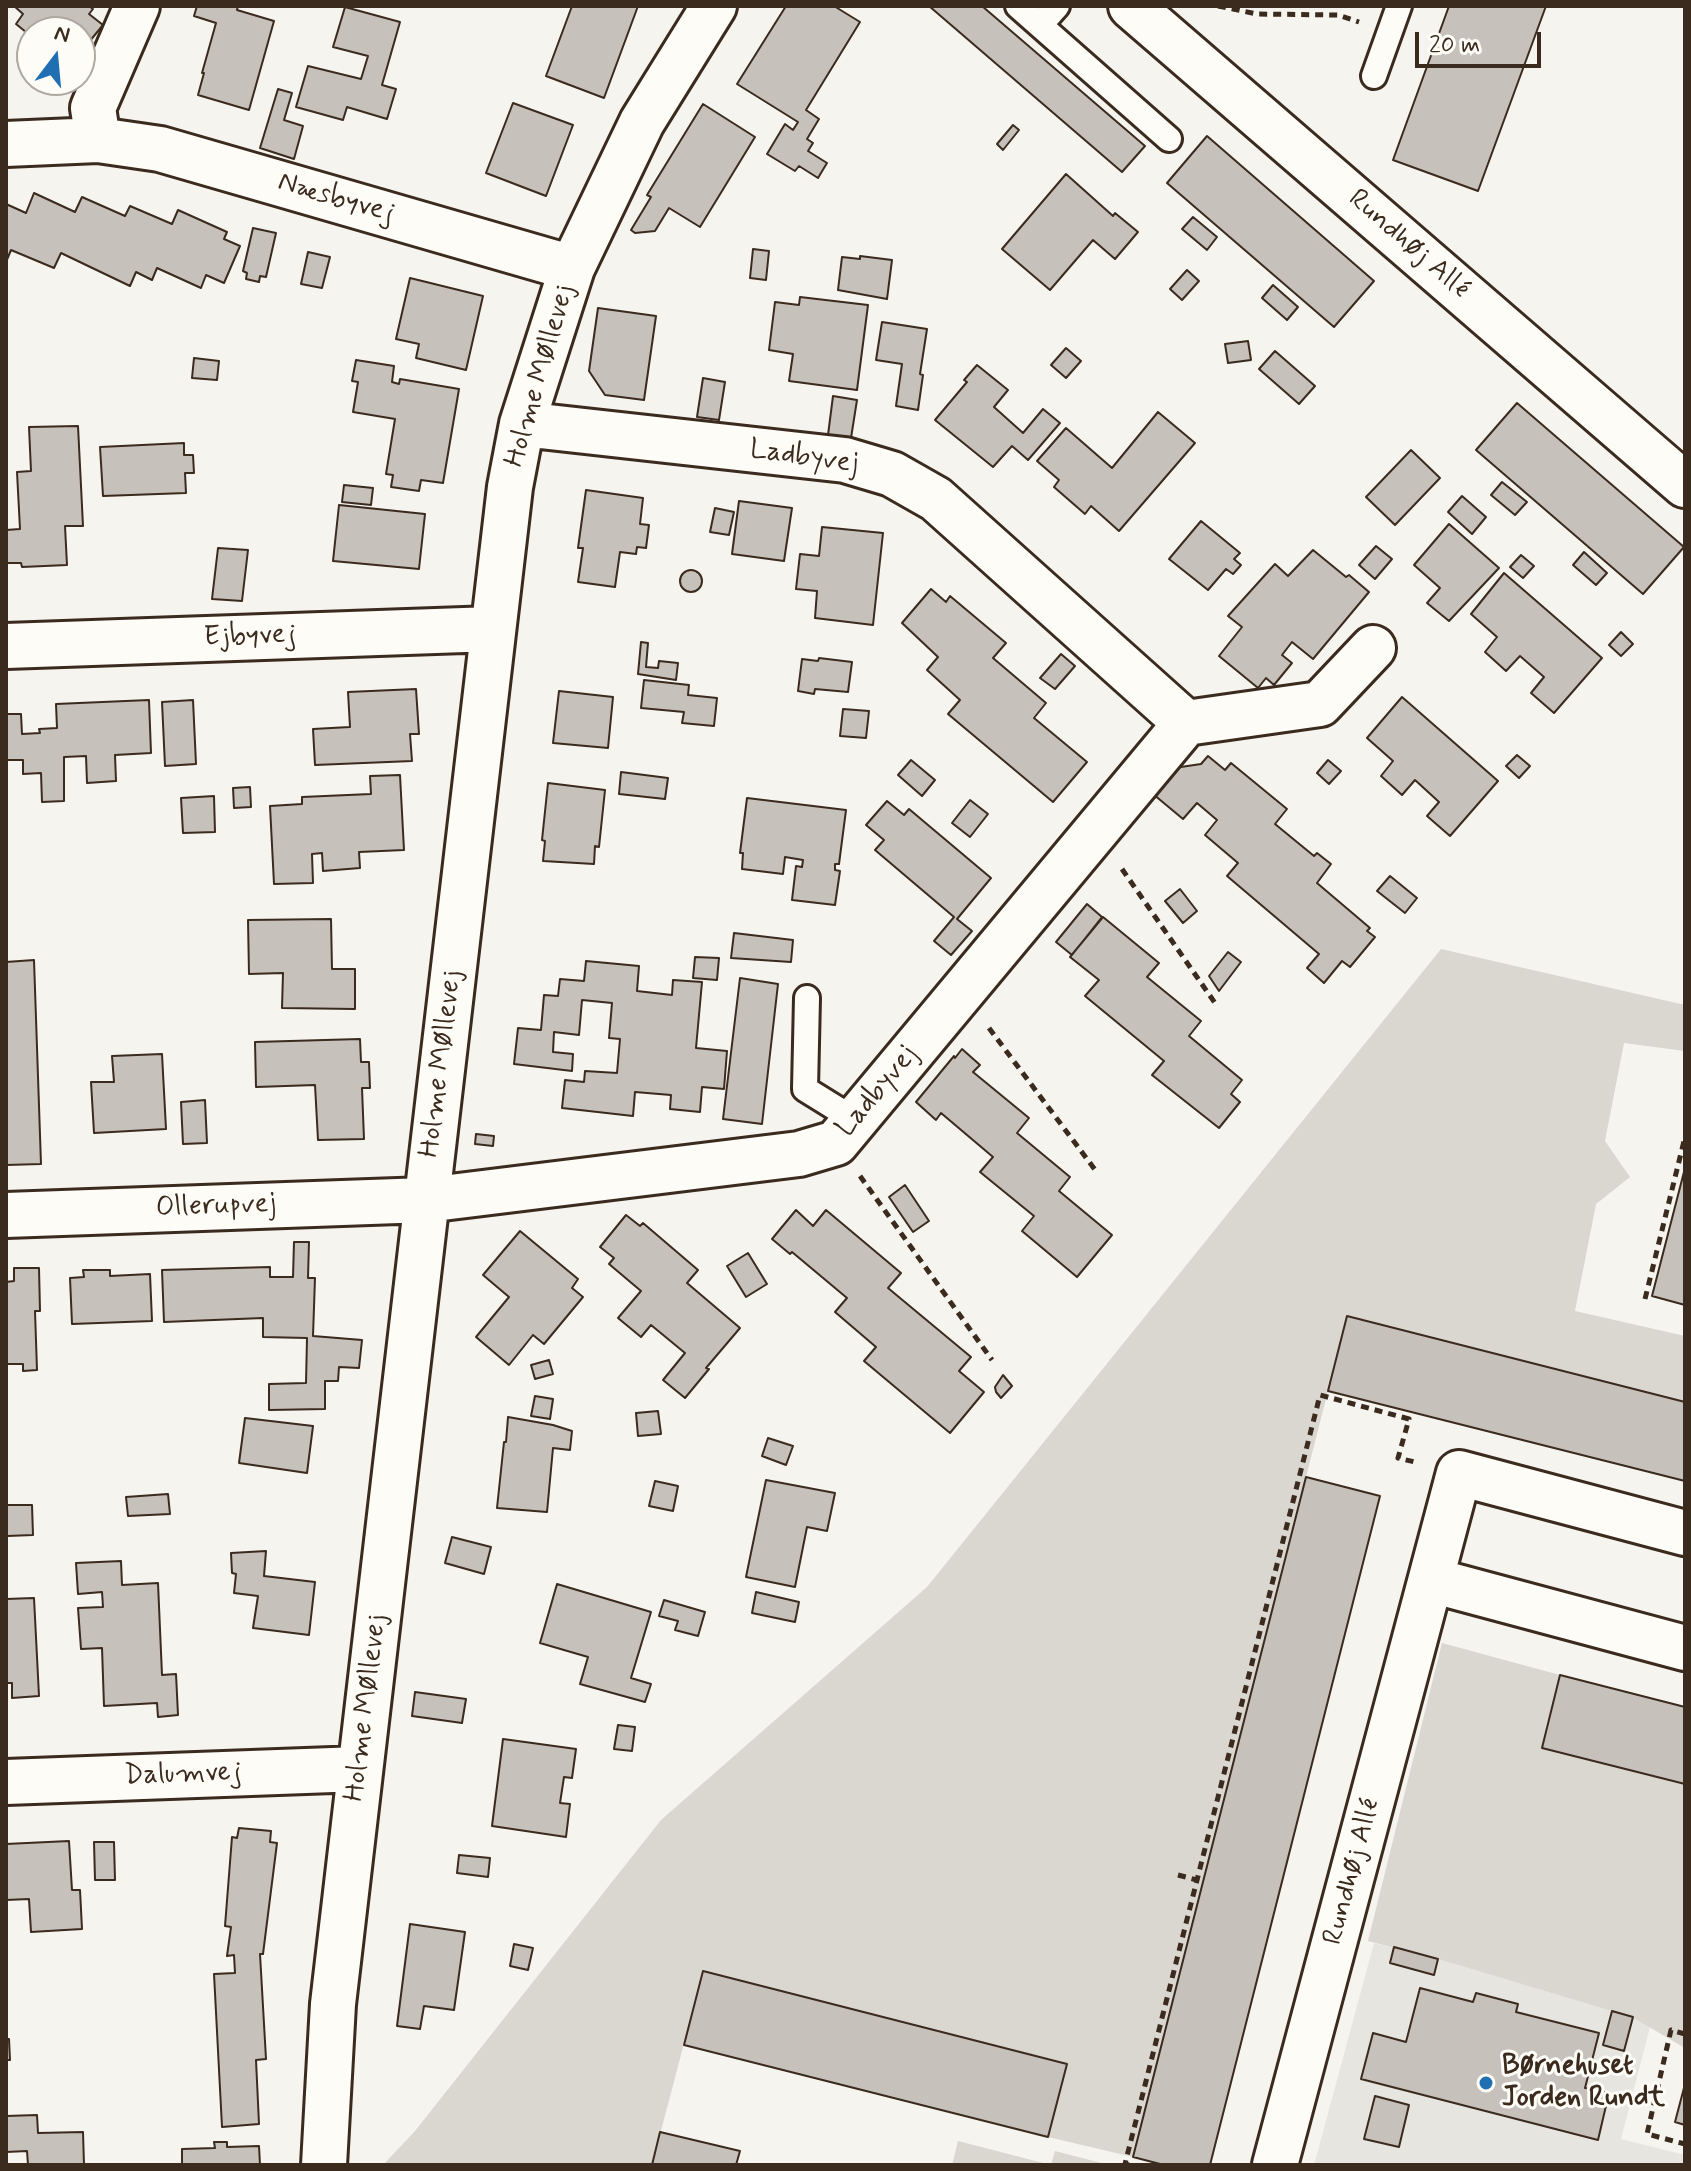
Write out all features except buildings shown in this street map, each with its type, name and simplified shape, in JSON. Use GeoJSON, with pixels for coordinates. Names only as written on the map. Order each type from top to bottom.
{"type":"FeatureCollection","features":[{"type":"Feature","properties":{"kind":"street"},"geometry":{"type":"LineString","coordinates":[[98,140],[93,108],[137,6]]}},
{"type":"Feature","properties":{"kind":"street","name":"Holme Møllevej"},"geometry":{"type":"LineString","coordinates":[[324,2165],[333,2004],[510,487],[522,424],[572,268],[642,122],[714,6]]}},
{"type":"Feature","properties":{"kind":"street","name":"Rundhøj Allé"},"geometry":{"type":"LineString","coordinates":[[1155,13],[1685,485]]}},
{"type":"Feature","properties":{"kind":"street","name":"Næsbyvej"},"geometry":{"type":"LineString","coordinates":[[6,144],[98,140],[160,149],[572,268]]}},
{"type":"Feature","properties":{"kind":"street","name":"Ladbyvej"},"geometry":{"type":"LineString","coordinates":[[426,1200],[799,1154],[845,1132],[1186,723],[936,499],[892,474],[845,460],[522,424]]}},
{"type":"Feature","properties":{"kind":"street","name":"Ejbyvej"},"geometry":{"type":"LineString","coordinates":[[6,646],[493,629]]}},
{"type":"Feature","properties":{"kind":"street"},"geometry":{"type":"LineString","coordinates":[[1186,723],[1320,704],[1373,648]]}},
{"type":"Feature","properties":{"kind":"street","name":"Ollerupvej"},"geometry":{"type":"LineString","coordinates":[[6,1215],[426,1200]]}},
{"type":"Feature","properties":{"kind":"street"},"geometry":{"type":"LineString","coordinates":[[1459,1473],[1685,1533]]}},
{"type":"Feature","properties":{"kind":"street","name":"Rundhøj Allé"},"geometry":{"type":"LineString","coordinates":[[1275,2165],[1459,1473]]}},
{"type":"Feature","properties":{"kind":"street"},"geometry":{"type":"LineString","coordinates":[[1431,1580],[1685,1648]]}},
{"type":"Feature","properties":{"kind":"street","name":"Dalumvej"},"geometry":{"type":"LineString","coordinates":[[6,1782],[360,1769]]}},
{"type":"Feature","properties":{"kind":"lane"},"geometry":{"type":"LineString","coordinates":[[1018,6],[1169,139]]}},
{"type":"Feature","properties":{"kind":"lane"},"geometry":{"type":"LineString","coordinates":[[1040,25],[1057,6]]}},
{"type":"Feature","properties":{"kind":"lane"},"geometry":{"type":"LineString","coordinates":[[1374,76],[1399,6]]}},
{"type":"Feature","properties":{"kind":"lane"},"geometry":{"type":"LineString","coordinates":[[807,998],[805,1089],[845,1132]]}},
{"type":"Feature","properties":{"kind":"path"},"geometry":{"type":"LineString","coordinates":[[1218,6],[1257,14],[1338,15],[1390,33]]}},
{"type":"Feature","properties":{"kind":"path"},"geometry":{"type":"LineString","coordinates":[[1096,831],[1215,1003]]}},
{"type":"Feature","properties":{"kind":"path"},"geometry":{"type":"LineString","coordinates":[[962,992],[1096,1171]]}},
{"type":"Feature","properties":{"kind":"path"},"geometry":{"type":"LineString","coordinates":[[845,1132],[992,1360]]}},
{"type":"Feature","properties":{"kind":"path"},"geometry":{"type":"LineString","coordinates":[[1645,1299],[1685,1137]]}},
{"type":"Feature","properties":{"kind":"path"},"geometry":{"type":"LineString","coordinates":[[1129,2165],[1125,2164],[1320,1395],[1409,1419],[1398,1458],[1459,1473]]}},
{"type":"Feature","properties":{"kind":"path"},"geometry":{"type":"LineString","coordinates":[[1178,1875],[1197,1880]]}},
{"type":"Feature","properties":{"kind":"path"},"geometry":{"type":"LineString","coordinates":[[1685,2034],[1671,2030],[1647,2134],[1685,2144]]}},
{"type":"Feature","properties":{"kind":"shaded area"},"geometry":{"type":"Polygon","coordinates":[[[1441,949],[1685,1005],[1685,1051],[1624,1043],[1605,1141],[1630,1177],[1596,1204],[1575,1311],[1685,1336],[1685,1402],[1347,1316],[1133,2157],[1048,2137],[1066,2063],[703,1971],[652,2165],[383,2165],[415,2131],[661,1820],[927,1587],[1441,949]]]}},
{"type":"Feature","properties":{"kind":"shaded area"},"geometry":{"type":"Polygon","coordinates":[[[1442,1643],[1560,1675],[1542,1748],[1685,1784],[1685,2048],[1632,2017],[1368,1941],[1442,1643]]]}},
{"type":"Feature","properties":{"kind":"shaded area","name":"Børnehuset Jorden Rundt"},"geometry":{"type":"Polygon","coordinates":[[[1374,1943],[1633,2017],[1650,2027],[1621,2139],[1685,2155],[1685,2165],[1314,2165],[1374,1943]]]}},
{"type":"Feature","properties":{"kind":"shaded area"},"geometry":{"type":"Polygon","coordinates":[[[958,2141],[1051,2165],[952,2165],[958,2141]]]}},
{"type":"Feature","properties":{"kind":"shaded area"},"geometry":{"type":"Polygon","coordinates":[[[1055,2151],[1109,2165],[1051,2165],[1055,2151]]]}},
{"type":"Feature","properties":{"kind":"place","name":"Børnehuset Jorden Rundt"},"geometry":{"type":"Point","coordinates":[1486,2083]}}]}
